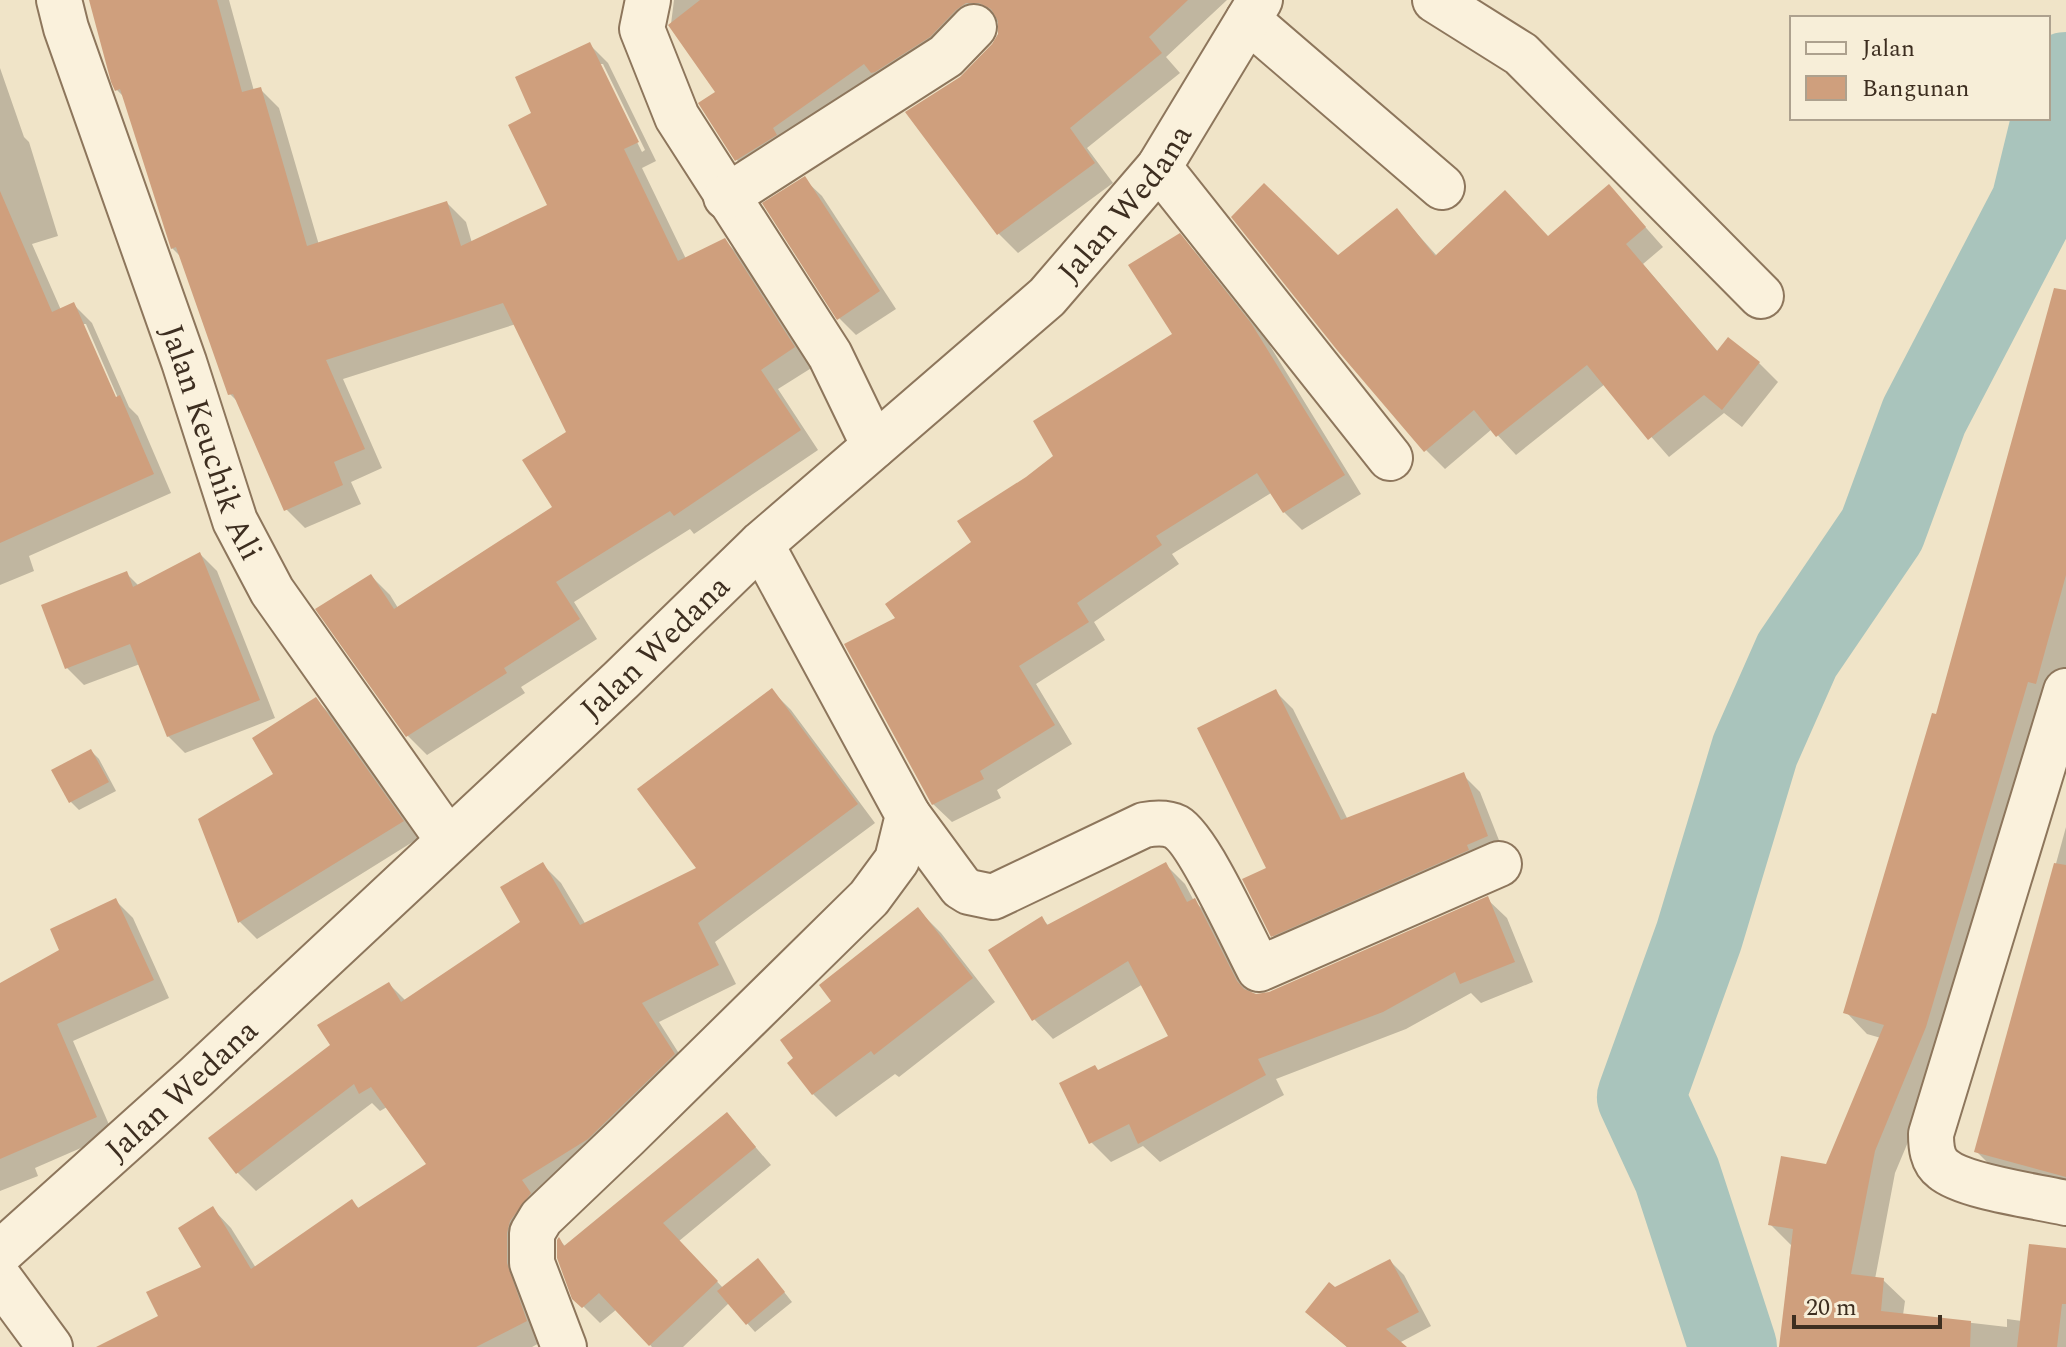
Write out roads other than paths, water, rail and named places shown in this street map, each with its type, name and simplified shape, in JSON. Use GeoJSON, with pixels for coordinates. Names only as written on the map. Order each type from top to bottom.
{"type":"FeatureCollection","features":[{"type":"Feature","properties":{"kind":"street","name":"Jalan Keuchik Ali"},"geometry":{"type":"LineString","coordinates":[[59,0],[66,28],[184,362],[235,521],[272,591],[448,840]]}},
{"type":"Feature","properties":{"kind":"street"},"geometry":{"type":"LineString","coordinates":[[648,0],[642,29],[677,117],[830,355],[874,446]]}},
{"type":"Feature","properties":{"kind":"street"},"geometry":{"type":"LineString","coordinates":[[1435,0],[1521,54],[1761,296]]}},
{"type":"Feature","properties":{"kind":"street","name":"Jalan Wedana"},"geometry":{"type":"LineString","coordinates":[[0,1253],[196,1077],[621,680],[761,544],[1047,297],[1159,167],[1257,5]]}},
{"type":"Feature","properties":{"kind":"street"},"geometry":{"type":"LineString","coordinates":[[1257,5],[1442,187]]}},
{"type":"Feature","properties":{"kind":"street"},"geometry":{"type":"LineString","coordinates":[[726,197],[946,56],[974,27]]}},
{"type":"Feature","properties":{"kind":"street"},"geometry":{"type":"LineString","coordinates":[[1159,167],[1390,458]]}},
{"type":"Feature","properties":{"kind":"street"},"geometry":{"type":"LineString","coordinates":[[761,544],[908,815],[961,887],[969,892],[993,897],[1144,825],[1157,823],[1176,827],[1185,835],[1211,876],[1259,969],[1499,864]]}},
{"type":"Feature","properties":{"kind":"street"},"geometry":{"type":"LineString","coordinates":[[2064,703],[1931,1134],[1934,1155],[1943,1170],[1965,1180],[2066,1203]]}},
{"type":"Feature","properties":{"kind":"street"},"geometry":{"type":"LineString","coordinates":[[564,1347],[532,1263],[532,1233],[541,1218],[869,898],[897,860],[908,815]]}},
{"type":"Feature","properties":{"kind":"street"},"geometry":{"type":"LineString","coordinates":[[0,1279],[50,1347]]}},
{"type":"Feature","properties":{"kind":"waterway"},"geometry":{"type":"LineString","coordinates":[[1733,1347],[1677,1175],[1641,1097],[1699,936],[1755,750],[1797,655],[1882,530],[1924,416],[2035,203],[2066,76]]}}]}
